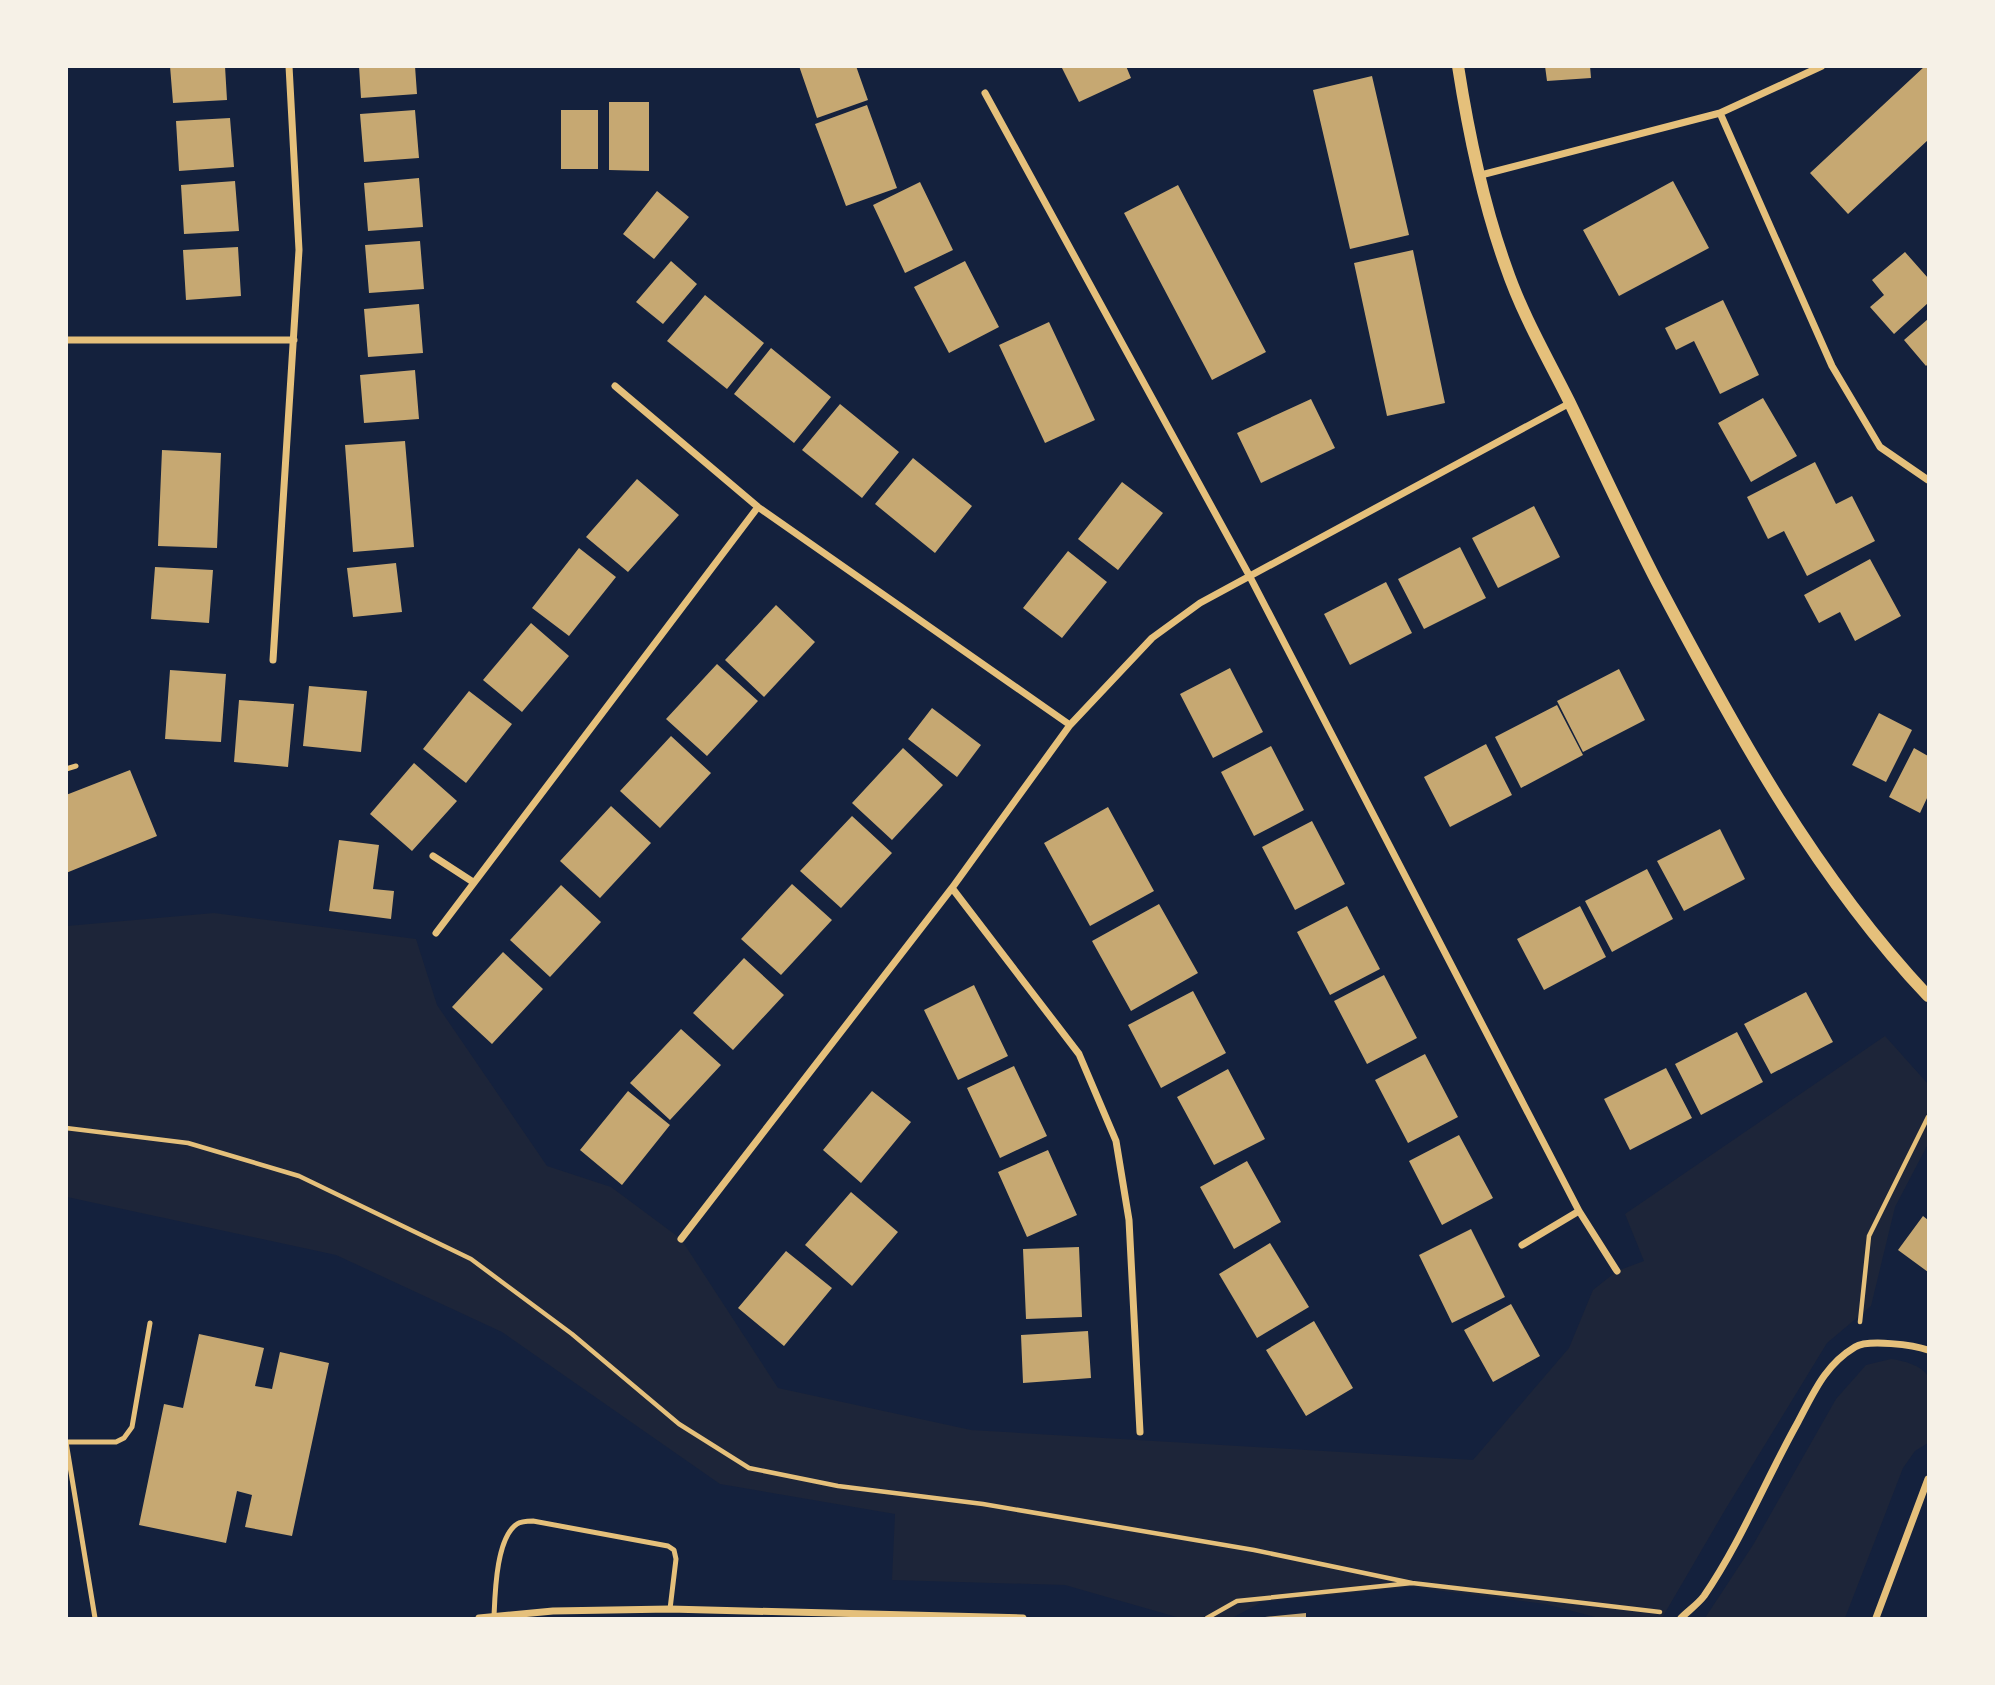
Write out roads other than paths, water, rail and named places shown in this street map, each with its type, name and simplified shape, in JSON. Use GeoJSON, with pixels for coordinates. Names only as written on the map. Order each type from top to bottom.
{"type":"FeatureCollection","features":[{"type":"Feature","properties":{"kind":"street"},"geometry":{"type":"LineString","coordinates":[[273,660],[299,250],[289,66]]}},
{"type":"Feature","properties":{"kind":"street"},"geometry":{"type":"LineString","coordinates":[[1458,66],[1480,175],[1506,267],[1531,326],[1643,554],[1715,692],[1763,776],[1839,888],[1889,955],[1928,996]]}},
{"type":"Feature","properties":{"kind":"street"},"geometry":{"type":"LineString","coordinates":[[1480,175],[1720,113],[1822,66]]}},
{"type":"Feature","properties":{"kind":"street"},"geometry":{"type":"LineString","coordinates":[[985,93],[1249,575],[1579,1212],[1617,1271]]}},
{"type":"Feature","properties":{"kind":"street"},"geometry":{"type":"LineString","coordinates":[[1720,113],[1832,366],[1880,447],[1928,480]]}},
{"type":"Feature","properties":{"kind":"street"},"geometry":{"type":"LineString","coordinates":[[66,340],[294,340]]}},
{"type":"Feature","properties":{"kind":"street"},"geometry":{"type":"LineString","coordinates":[[615,386],[758,507],[1070,725]]}},
{"type":"Feature","properties":{"kind":"street"},"geometry":{"type":"LineString","coordinates":[[681,1239],[952,888],[1070,725],[1152,638],[1200,603],[1249,575],[1570,403]]}},
{"type":"Feature","properties":{"kind":"street"},"geometry":{"type":"LineString","coordinates":[[436,933],[758,507]]}},
{"type":"Feature","properties":{"kind":"street"},"geometry":{"type":"LineString","coordinates":[[433,856],[473,882]]}},
{"type":"Feature","properties":{"kind":"street"},"geometry":{"type":"LineString","coordinates":[[952,888],[1079,1054],[1116,1141],[1129,1220],[1140,1432]]}},
{"type":"Feature","properties":{"kind":"street"},"geometry":{"type":"LineString","coordinates":[[1522,1245],[1579,1212]]}},
{"type":"Feature","properties":{"kind":"street"},"geometry":{"type":"LineString","coordinates":[[1683,1617],[1702,1598],[1729,1554],[1776,1460],[1827,1370],[1858,1345],[1904,1344],[1928,1350]]}},
{"type":"Feature","properties":{"kind":"street"},"geometry":{"type":"LineString","coordinates":[[1876,1619],[1928,1479]]}},
{"type":"Feature","properties":{"kind":"street"},"geometry":{"type":"LineString","coordinates":[[479,1619],[670,1609],[1023,1619]]}},
{"type":"Feature","properties":{"kind":"lane"},"geometry":{"type":"LineString","coordinates":[[66,769],[76,766]]}},
{"type":"Feature","properties":{"kind":"lane"},"geometry":{"type":"LineString","coordinates":[[95,1619],[67,1442],[116,1442],[124,1438],[132,1427],[150,1324]]}},
{"type":"Feature","properties":{"kind":"lane"},"geometry":{"type":"LineString","coordinates":[[494,1617],[498,1568],[505,1543],[518,1523],[533,1521],[668,1546],[674,1550],[676,1559],[670,1609]]}}]}
